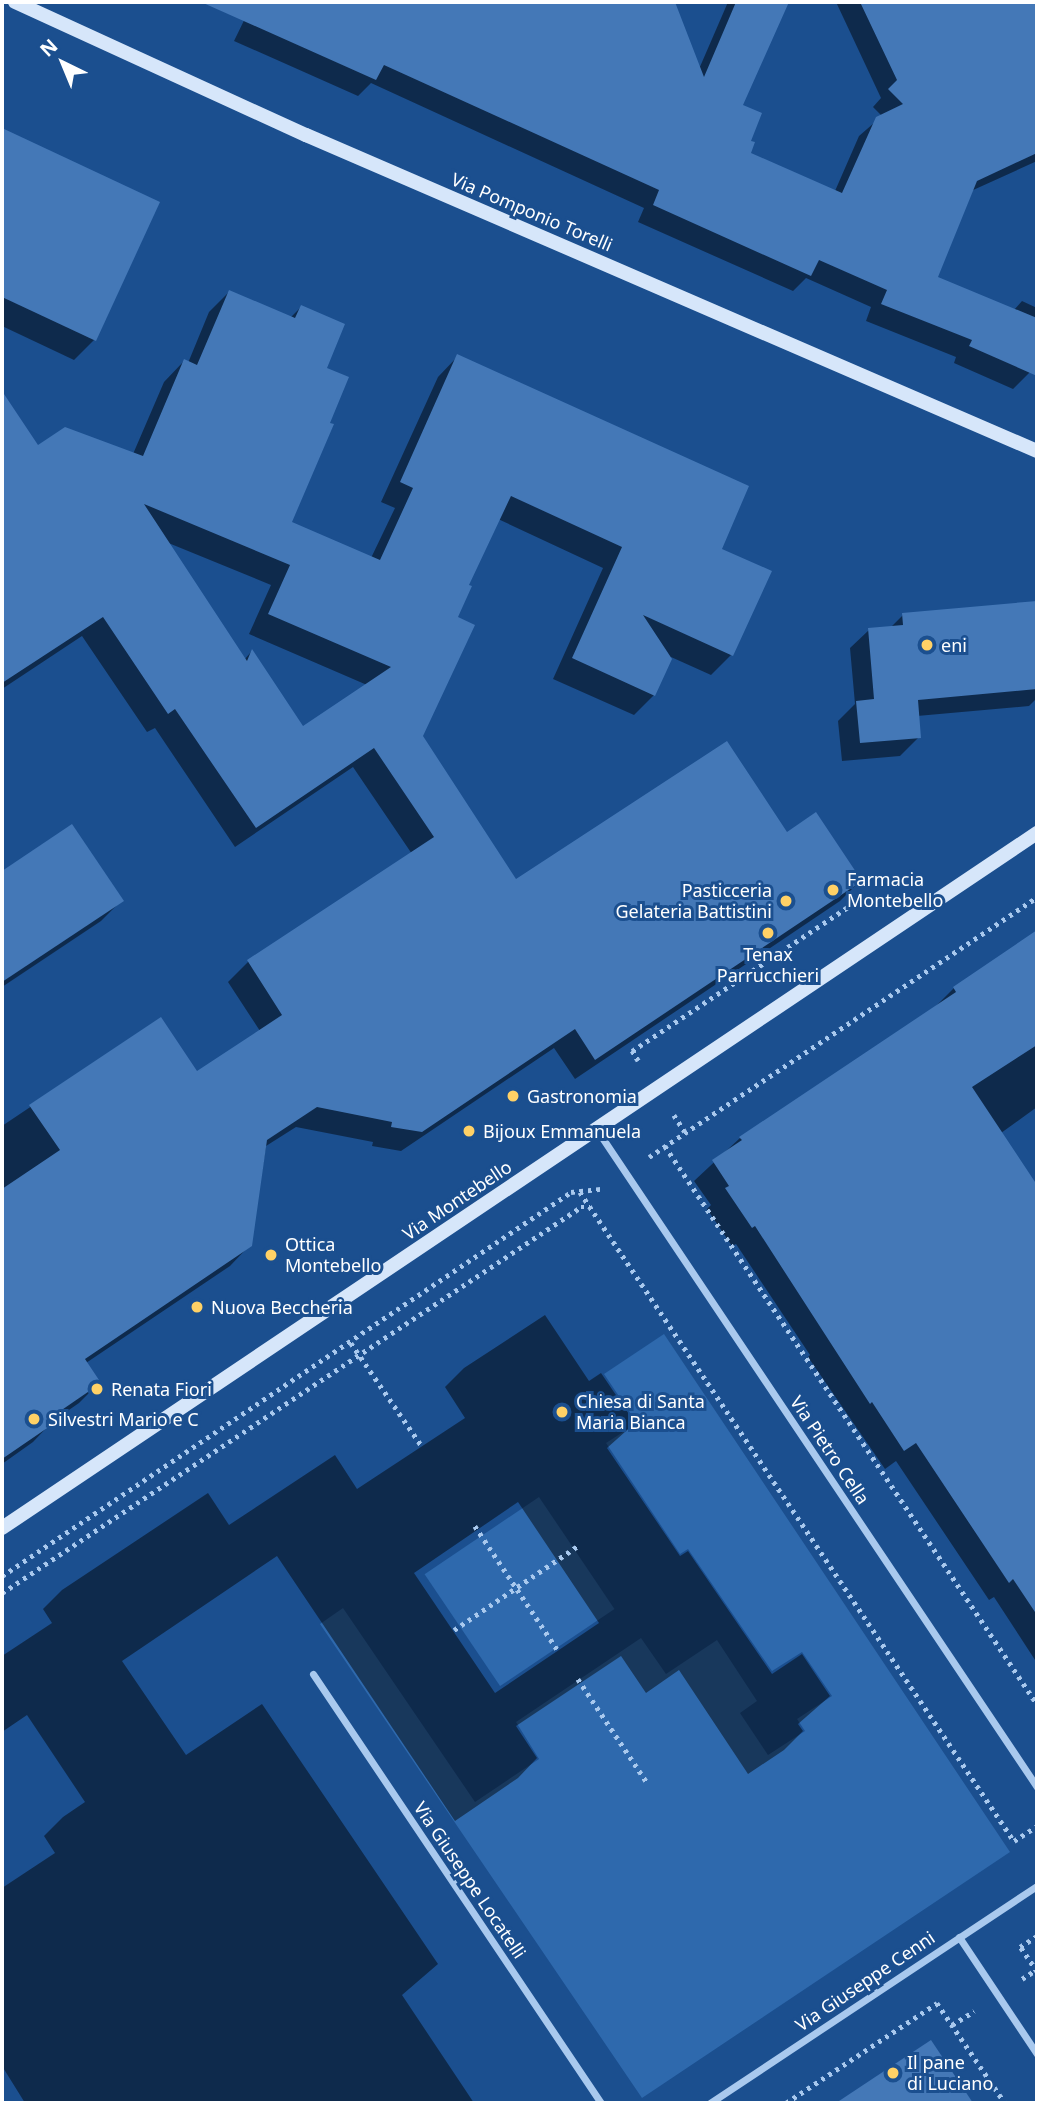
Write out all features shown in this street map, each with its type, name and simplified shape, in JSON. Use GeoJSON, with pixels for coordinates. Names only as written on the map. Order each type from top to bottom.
{"type":"FeatureCollection","features":[{"type":"Feature","properties":{"kind":"street","name":"Via Pomponio Torelli"},"geometry":{"type":"LineString","coordinates":[[15,2],[306,135],[1037,451]]}},
{"type":"Feature","properties":{"kind":"street","name":"Via Montebello"},"geometry":{"type":"LineString","coordinates":[[2,1528],[1037,833]]}},
{"type":"Feature","properties":{"kind":"street","name":"Via Pietro Cella"},"geometry":{"type":"LineString","coordinates":[[597,1130],[1037,1787]]}},
{"type":"Feature","properties":{"kind":"street","name":"Via Giuseppe Locatelli"},"geometry":{"type":"LineString","coordinates":[[313,1674],[601,2103]]}},
{"type":"Feature","properties":{"kind":"street","name":"Via Giuseppe Cenni"},"geometry":{"type":"LineString","coordinates":[[710,2103],[1037,1886]]}},
{"type":"Feature","properties":{"kind":"street"},"geometry":{"type":"LineString","coordinates":[[959,1937],[1037,2054]]}},
{"type":"Feature","properties":{"kind":"path"},"geometry":{"type":"LineString","coordinates":[[2,1576],[571,1192],[600,1189],[626,1173],[1037,897]]}},
{"type":"Feature","properties":{"kind":"path"},"geometry":{"type":"LineString","coordinates":[[664,1146],[1037,1704]]}},
{"type":"Feature","properties":{"kind":"path"},"geometry":{"type":"LineString","coordinates":[[580,1192],[1014,1840],[1037,1826]]}},
{"type":"Feature","properties":{"kind":"path"},"geometry":{"type":"LineString","coordinates":[[2,1593],[581,1207],[590,1207]]}},
{"type":"Feature","properties":{"kind":"path"},"geometry":{"type":"LineString","coordinates":[[351,1343],[421,1445]]}},
{"type":"Feature","properties":{"kind":"path"},"geometry":{"type":"LineString","coordinates":[[475,1526],[557,1649]]}},
{"type":"Feature","properties":{"kind":"path"},"geometry":{"type":"LineString","coordinates":[[454,1630],[579,1545]]}},
{"type":"Feature","properties":{"kind":"path"},"geometry":{"type":"LineString","coordinates":[[578,1679],[648,1784]]}},
{"type":"Feature","properties":{"kind":"path"},"geometry":{"type":"LineString","coordinates":[[1037,1936],[1020,1947],[1037,1972]]}},
{"type":"Feature","properties":{"kind":"path"},"geometry":{"type":"LineString","coordinates":[[786,2103],[937,2003],[1005,2103]]}},
{"type":"Feature","properties":{"kind":"shaded area"},"geometry":{"type":"Polygon","coordinates":[[[664,1334],[1010,1852],[642,2098],[320,1624],[343,1608],[475,1802],[539,1759],[516,1722],[641,1638],[666,1674],[717,1640],[757,1701],[740,1713],[768,1755],[805,1731],[797,1719],[832,1696],[802,1652],[772,1671],[688,1549],[680,1554],[606,1443],[637,1423],[604,1374],[664,1334]]]}},
{"type":"Feature","properties":{"kind":"shaded area"},"geometry":{"type":"Polygon","coordinates":[[[539,1497],[614,1609],[500,1686],[425,1574],[539,1497]]]}},
{"type":"Feature","properties":{"kind":"building"},"geometry":{"type":"Polygon","coordinates":[[[201,2],[675,2],[704,77],[736,2],[789,2],[743,105],[762,113],[751,141],[755,142],[751,153],[842,193],[876,117],[903,104],[888,89],[897,80],[860,2],[1037,2],[1037,153],[977,181],[938,277],[1037,318],[1037,376],[969,346],[972,340],[881,304],[887,290],[819,260],[811,276],[653,205],[659,190],[384,65],[376,80],[201,2]]]}},
{"type":"Feature","properties":{"kind":"building"},"geometry":{"type":"Polygon","coordinates":[[[2,128],[160,202],[96,341],[2,297],[2,128]]]}},
{"type":"Feature","properties":{"kind":"building"},"geometry":{"type":"Polygon","coordinates":[[[229,290],[295,318],[301,305],[345,324],[327,368],[349,377],[330,423],[334,424],[292,522],[380,560],[413,488],[400,482],[457,354],[749,486],[722,549],[772,571],[733,656],[643,615],[672,659],[655,696],[572,658],[622,547],[511,496],[469,585],[472,586],[458,617],[475,625],[423,736],[516,879],[727,741],[787,832],[816,812],[862,881],[595,1060],[575,1029],[422,1132],[391,1127],[392,1122],[317,1107],[267,1140],[252,1246],[85,1359],[101,1383],[53,1416],[56,1422],[2,1459],[2,1189],[60,1150],[29,1105],[161,1017],[197,1071],[282,1015],[247,960],[434,837],[374,748],[256,828],[175,709],[168,714],[103,617],[2,683],[2,391],[38,445],[65,427],[143,456],[184,359],[197,365],[229,290]],[[144,504],[247,661],[252,649],[303,726],[391,667],[268,614],[290,565],[144,504]]]}},
{"type":"Feature","properties":{"kind":"building"},"geometry":{"type":"Polygon","coordinates":[[[1037,601],[1037,689],[918,700],[921,738],[860,743],[856,701],[874,699],[868,628],[903,625],[902,613],[1037,601]]]}},
{"type":"Feature","properties":{"kind":"building"},"geometry":{"type":"Polygon","coordinates":[[[72,824],[124,901],[2,982],[2,871],[72,824]]]}},
{"type":"Feature","properties":{"kind":"building"},"geometry":{"type":"Polygon","coordinates":[[[1037,930],[1037,1045],[972,1087],[1037,1185],[1037,1615],[1013,1579],[1009,1583],[916,1443],[904,1451],[872,1402],[870,1404],[755,1226],[752,1228],[725,1188],[729,1186],[712,1160],[742,1140],[739,1137],[956,992],[953,987],[1037,930]]]}},
{"type":"Feature","properties":{"kind":"building"},"geometry":{"type":"Polygon","coordinates":[[[931,2040],[973,2103],[836,2103],[931,2040]]]}},
{"type":"Feature","properties":{"kind":"place","name":"eni"},"geometry":{"type":"Point","coordinates":[927,645]}},
{"type":"Feature","properties":{"kind":"place","name":"Farmacia Montebello"},"geometry":{"type":"Point","coordinates":[833,890]}},
{"type":"Feature","properties":{"kind":"place","name":"Pasticceria Gelateria Battistini"},"geometry":{"type":"Point","coordinates":[786,901]}},
{"type":"Feature","properties":{"kind":"place","name":"Tenax Parrucchieri"},"geometry":{"type":"Point","coordinates":[768,933]}},
{"type":"Feature","properties":{"kind":"place","name":"Gastronomia"},"geometry":{"type":"Point","coordinates":[513,1096]}},
{"type":"Feature","properties":{"kind":"place","name":"Bijoux Emmanuela"},"geometry":{"type":"Point","coordinates":[469,1131]}},
{"type":"Feature","properties":{"kind":"place","name":"Ottica Montebello"},"geometry":{"type":"Point","coordinates":[271,1255]}},
{"type":"Feature","properties":{"kind":"place","name":"Nuova Beccheria"},"geometry":{"type":"Point","coordinates":[197,1307]}},
{"type":"Feature","properties":{"kind":"place","name":"Renata Fiori"},"geometry":{"type":"Point","coordinates":[97,1389]}},
{"type":"Feature","properties":{"kind":"place","name":"Chiesa di Santa Maria Bianca"},"geometry":{"type":"Point","coordinates":[562,1412]}},
{"type":"Feature","properties":{"kind":"place","name":"Silvestri Mario e C"},"geometry":{"type":"Point","coordinates":[34,1419]}},
{"type":"Feature","properties":{"kind":"place","name":"Il pane di Luciano"},"geometry":{"type":"Point","coordinates":[893,2073]}}]}
